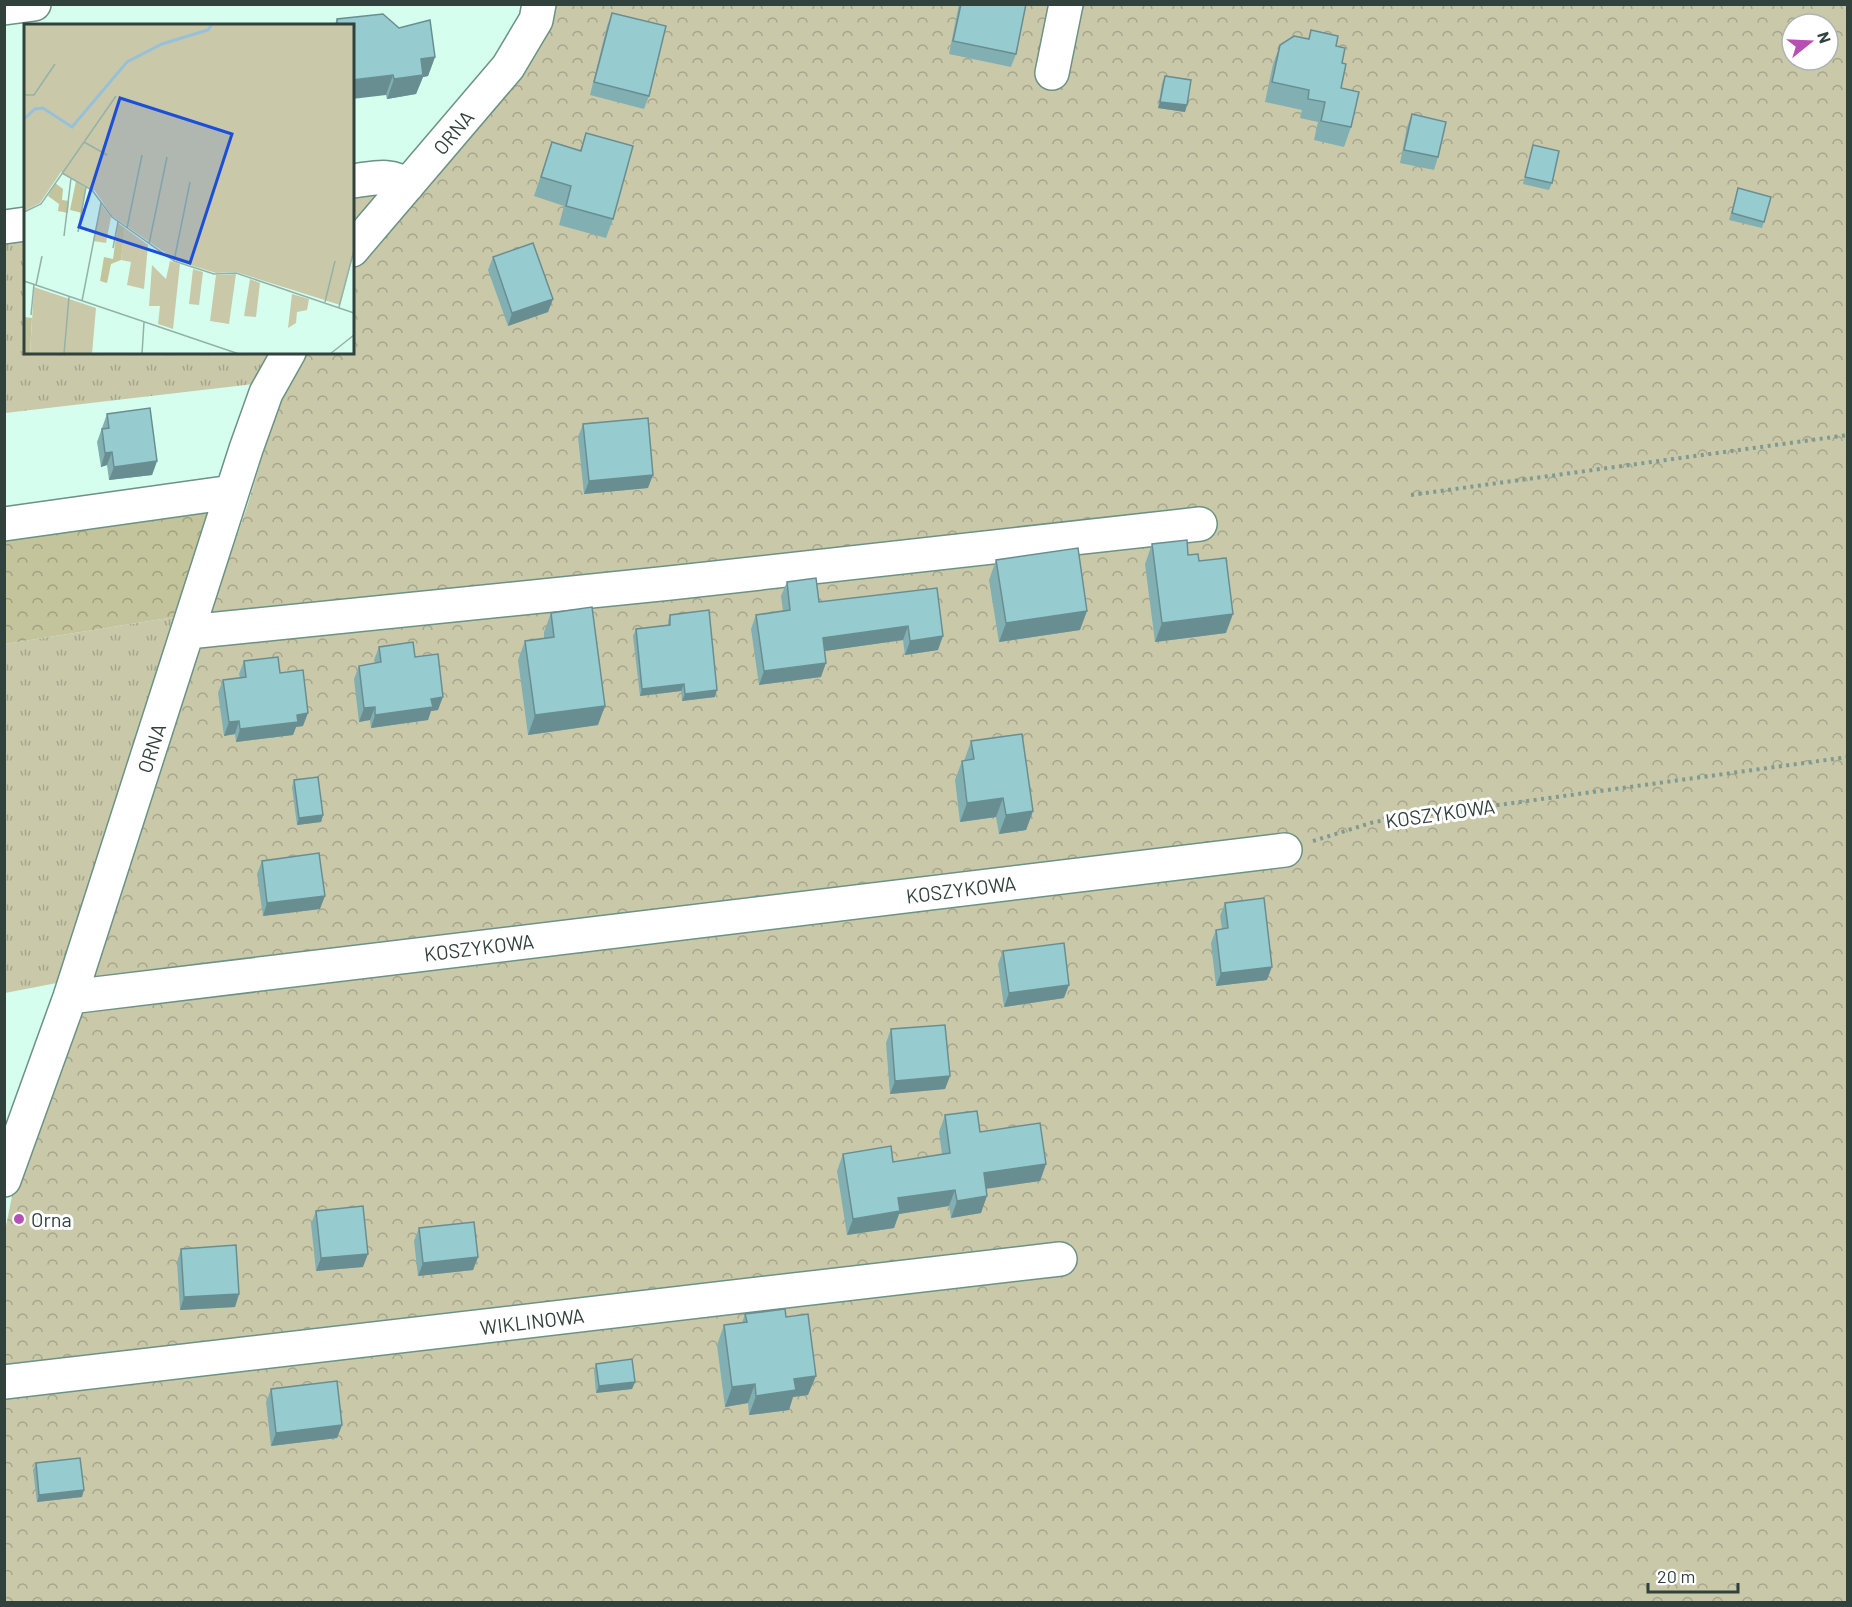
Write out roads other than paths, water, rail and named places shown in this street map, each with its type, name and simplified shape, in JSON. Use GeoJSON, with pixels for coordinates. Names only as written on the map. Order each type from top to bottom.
{"type":"FeatureCollection","features":[{"type":"Feature","properties":{"kind":"street"},"geometry":{"type":"LineString","coordinates":[[4,8],[34,4]]}},
{"type":"Feature","properties":{"kind":"street","name":"ORNA"},"geometry":{"type":"LineString","coordinates":[[354,248],[508,68],[536,20],[539,4]]}},
{"type":"Feature","properties":{"kind":"street"},"geometry":{"type":"LineString","coordinates":[[1052,73],[1066,4]]}},
{"type":"Feature","properties":{"kind":"street"},"geometry":{"type":"LineString","coordinates":[[354,181],[387,177],[400,180],[407,186]]}},
{"type":"Feature","properties":{"kind":"street"},"geometry":{"type":"LineString","coordinates":[[4,227],[24,224]]}},
{"type":"Feature","properties":{"kind":"street","name":"ORNA"},"geometry":{"type":"LineString","coordinates":[[4,1180],[70,997],[266,393],[288,354]]}},
{"type":"Feature","properties":{"kind":"street"},"geometry":{"type":"LineString","coordinates":[[4,524],[232,492]]}},
{"type":"Feature","properties":{"kind":"street"},"geometry":{"type":"LineString","coordinates":[[188,632],[1200,524]]}},
{"type":"Feature","properties":{"kind":"street","name":"KOSZYKOWA"},"geometry":{"type":"LineString","coordinates":[[70,997],[1285,850]]}},
{"type":"Feature","properties":{"kind":"street","name":"WIKLINOWA"},"geometry":{"type":"LineString","coordinates":[[4,1382],[1060,1259]]}},
{"type":"Feature","properties":{"kind":"place","name":"Orna"},"geometry":{"type":"Point","coordinates":[19,1219]}}]}
